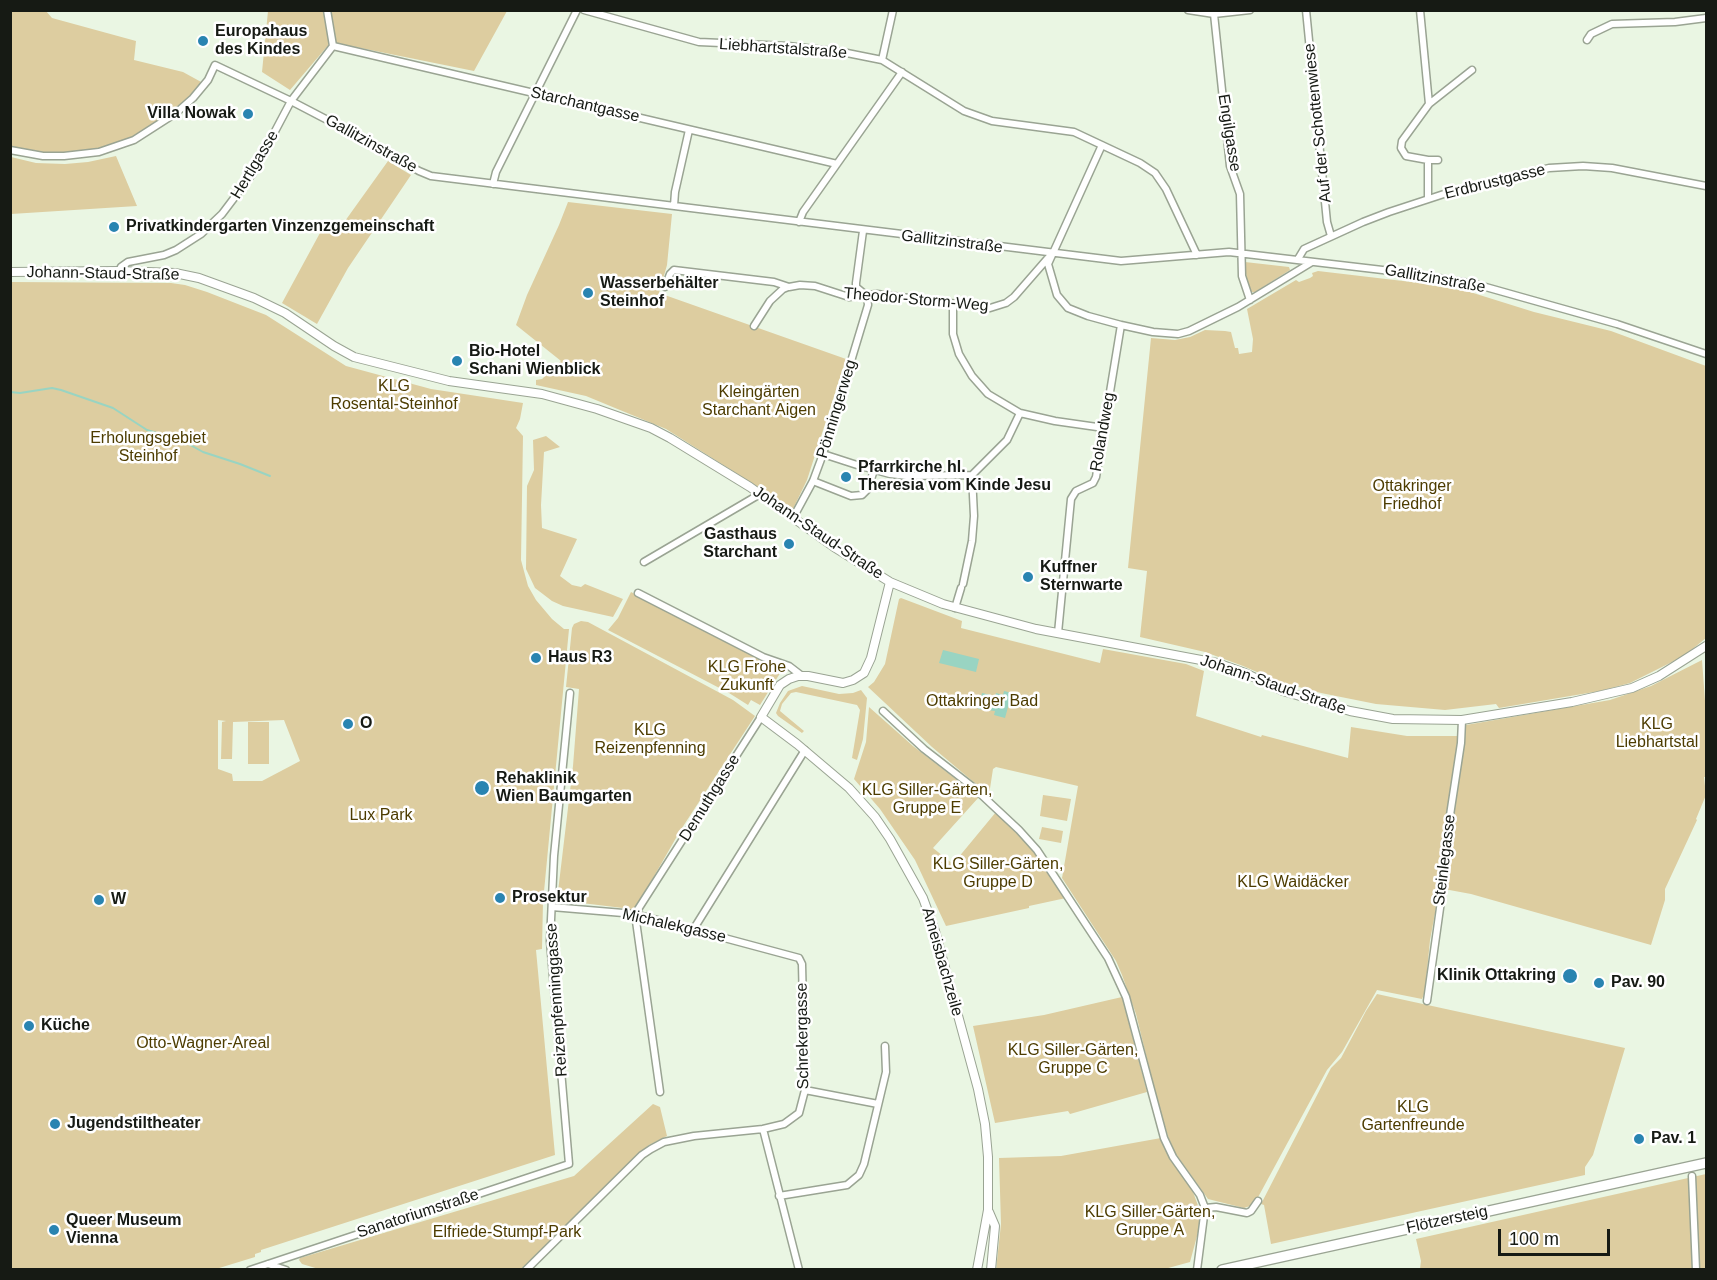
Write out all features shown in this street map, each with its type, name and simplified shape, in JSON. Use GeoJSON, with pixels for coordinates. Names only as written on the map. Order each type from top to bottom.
{"type":"FeatureCollection","features":[{"type":"Feature","properties":{"kind":"main road","name":"Flötzersteig"},"geometry":{"type":"LineString","coordinates":[[1222,1269],[1707,1163]]}},
{"type":"Feature","properties":{"kind":"street"},"geometry":{"type":"LineString","coordinates":[[327,10],[333,46]]}},
{"type":"Feature","properties":{"kind":"street"},"geometry":{"type":"LineString","coordinates":[[492,184],[577,10]]}},
{"type":"Feature","properties":{"kind":"street","name":"Liebhartstalstraße"},"geometry":{"type":"LineString","coordinates":[[584,10],[699,42],[788,46],[842,52],[882,60],[970,113],[992,121],[1074,132],[1140,163],[1159,178],[1197,255]]}},
{"type":"Feature","properties":{"kind":"street"},"geometry":{"type":"LineString","coordinates":[[882,60],[893,10]]}},
{"type":"Feature","properties":{"kind":"street"},"geometry":{"type":"LineString","coordinates":[[1188,10],[1214,14],[1250,10]]}},
{"type":"Feature","properties":{"kind":"street","name":"Auf der Schottenwiese"},"geometry":{"type":"LineString","coordinates":[[1306,10],[1331,236]]}},
{"type":"Feature","properties":{"kind":"street"},"geometry":{"type":"LineString","coordinates":[[1420,10],[1429,104]]}},
{"type":"Feature","properties":{"kind":"street","name":"Engilgasse"},"geometry":{"type":"LineString","coordinates":[[1214,14],[1230,166],[1240,194],[1243,280],[1250,300]]}},
{"type":"Feature","properties":{"kind":"street"},"geometry":{"type":"LineString","coordinates":[[1587,40],[1591,34],[1612,24],[1675,22],[1707,18]]}},
{"type":"Feature","properties":{"kind":"street","name":"Starchantgasse"},"geometry":{"type":"LineString","coordinates":[[333,46],[837,164]]}},
{"type":"Feature","properties":{"kind":"street","name":"Hertlgasse"},"geometry":{"type":"LineString","coordinates":[[119,271],[128,262],[164,255],[176,250],[201,234],[222,214],[253,173],[291,101],[333,46]]}},
{"type":"Feature","properties":{"kind":"street","name":"Gallitzinstraße"},"geometry":{"type":"LineString","coordinates":[[10,150],[43,156],[64,156],[99,152],[134,140],[176,113],[193,98],[208,80],[216,65],[291,101],[418,171],[434,177],[1121,261],[1241,252],[1408,273],[1475,284],[1617,324],[1707,354]]}},
{"type":"Feature","properties":{"kind":"street"},"geometry":{"type":"LineString","coordinates":[[1438,160],[1406,156],[1401,148],[1405,137],[1429,104],[1472,70]]}},
{"type":"Feature","properties":{"kind":"street"},"geometry":{"type":"LineString","coordinates":[[799,222],[803,212],[902,72]]}},
{"type":"Feature","properties":{"kind":"street"},"geometry":{"type":"LineString","coordinates":[[674,206],[689,130]]}},
{"type":"Feature","properties":{"kind":"street"},"geometry":{"type":"LineString","coordinates":[[1102,146],[1048,264],[1057,295],[1062,302],[1077,312],[1153,332],[1178,334],[1201,326],[1250,300],[1313,261]]}},
{"type":"Feature","properties":{"kind":"street"},"geometry":{"type":"LineString","coordinates":[[1428,160],[1428,199]]}},
{"type":"Feature","properties":{"kind":"street","name":"Erdbrustgasse"},"geometry":{"type":"LineString","coordinates":[[1298,259],[1304,249],[1363,222],[1450,192],[1549,168],[1577,166],[1612,168],[1707,186]]}},
{"type":"Feature","properties":{"kind":"street"},"geometry":{"type":"LineString","coordinates":[[863,231],[856,286],[867,296]]}},
{"type":"Feature","properties":{"kind":"street","name":"Theodor-Storm-Weg"},"geometry":{"type":"LineString","coordinates":[[665,287],[670,274],[675,270],[774,282],[789,287],[809,285],[849,297],[877,294],[990,308],[1006,303],[1014,297],[1052,254]]}},
{"type":"Feature","properties":{"kind":"street","name":"Johann-Staud-Straße"},"geometry":{"type":"LineString","coordinates":[[10,272],[175,273],[221,285],[285,313],[349,355],[448,381],[542,394],[604,411],[660,433],[760,494],[834,547],[890,582],[955,608],[1015,624],[1217,663],[1283,691],[1350,711],[1394,719],[1462,720],[1604,696],[1632,688],[1659,676],[1707,646]]}},
{"type":"Feature","properties":{"kind":"street"},"geometry":{"type":"LineString","coordinates":[[754,326],[770,301],[783,289],[789,287]]}},
{"type":"Feature","properties":{"kind":"street","name":"Pönningerweg"},"geometry":{"type":"LineString","coordinates":[[793,518],[813,481],[823,454],[868,305],[867,296]]}},
{"type":"Feature","properties":{"kind":"street"},"geometry":{"type":"LineString","coordinates":[[953,304],[953,334],[965,365],[988,394],[1020,413],[1104,428]]}},
{"type":"Feature","properties":{"kind":"street","name":"Rolandweg"},"geometry":{"type":"LineString","coordinates":[[1058,633],[1071,499],[1074,493],[1090,485],[1095,479],[1121,324]]}},
{"type":"Feature","properties":{"kind":"street"},"geometry":{"type":"LineString","coordinates":[[823,454],[874,470],[907,476],[972,475],[1007,440],[1020,413]]}},
{"type":"Feature","properties":{"kind":"street"},"geometry":{"type":"LineString","coordinates":[[813,481],[851,496],[862,495],[868,489],[874,470]]}},
{"type":"Feature","properties":{"kind":"street"},"geometry":{"type":"LineString","coordinates":[[955,608],[972,541],[974,516],[972,475]]}},
{"type":"Feature","properties":{"kind":"street"},"geometry":{"type":"LineString","coordinates":[[644,562],[760,494]]}},
{"type":"Feature","properties":{"kind":"street"},"geometry":{"type":"LineString","coordinates":[[638,593],[763,657],[789,666],[803,676],[843,683],[858,678],[864,673],[871,658],[890,582]]}},
{"type":"Feature","properties":{"kind":"street","name":"Demuthgasse"},"geometry":{"type":"LineString","coordinates":[[635,914],[780,685],[792,678],[803,676]]}},
{"type":"Feature","properties":{"kind":"street","name":"Reizenpfenninggasse"},"geometry":{"type":"LineString","coordinates":[[569,1164],[550,941],[554,856],[570,693]]}},
{"type":"Feature","properties":{"kind":"street"},"geometry":{"type":"LineString","coordinates":[[883,711],[924,749],[973,787],[1019,830],[1037,850],[1086,921],[1108,958],[1126,997],[1164,1138],[1173,1157],[1200,1195],[1205,1208],[1197,1269]]}},
{"type":"Feature","properties":{"kind":"street","name":"Ameisbachzeile"},"geometry":{"type":"LineString","coordinates":[[761,717],[805,750],[849,788],[875,817],[908,868],[923,897],[935,931],[982,1108],[988,1158],[988,1210],[977,1269]]}},
{"type":"Feature","properties":{"kind":"street","name":"Steinlegasse"},"geometry":{"type":"LineString","coordinates":[[1427,1001],[1442,894],[1445,848],[1461,743],[1462,720]]}},
{"type":"Feature","properties":{"kind":"street"},"geometry":{"type":"LineString","coordinates":[[693,930],[805,750]]}},
{"type":"Feature","properties":{"kind":"street","name":"Michalekgasse"},"geometry":{"type":"LineString","coordinates":[[552,907],[635,914],[796,956]]}},
{"type":"Feature","properties":{"kind":"street"},"geometry":{"type":"LineString","coordinates":[[635,914],[660,1092]]}},
{"type":"Feature","properties":{"kind":"street","name":"Schrekergasse"},"geometry":{"type":"LineString","coordinates":[[526,1269],[642,1155],[651,1149],[664,1142],[694,1136],[779,1126],[795,1117],[802,1109],[805,1090],[802,964],[796,956]]}},
{"type":"Feature","properties":{"kind":"street"},"geometry":{"type":"LineString","coordinates":[[779,1196],[847,1185],[856,1179],[864,1164],[886,1072],[885,1046]]}},
{"type":"Feature","properties":{"kind":"street"},"geometry":{"type":"LineString","coordinates":[[805,1090],[878,1104]]}},
{"type":"Feature","properties":{"kind":"street"},"geometry":{"type":"LineString","coordinates":[[762,1129],[799,1269]]}},
{"type":"Feature","properties":{"kind":"street","name":"Sanatoriumstraße"},"geometry":{"type":"LineString","coordinates":[[250,1269],[569,1164]]}},
{"type":"Feature","properties":{"kind":"street"},"geometry":{"type":"LineString","coordinates":[[1692,1176],[1696,1269]]}},
{"type":"Feature","properties":{"kind":"street"},"geometry":{"type":"LineString","coordinates":[[1205,1208],[1216,1207],[1247,1213],[1258,1201]]}},
{"type":"Feature","properties":{"kind":"street"},"geometry":{"type":"LineString","coordinates":[[988,1210],[994,1226],[991,1269]]}},
{"type":"Feature","properties":{"kind":"street"},"geometry":{"type":"LineString","coordinates":[[268,1264],[286,1269]]}},
{"type":"Feature","properties":{"kind":"green space"},"geometry":{"type":"Polygon","coordinates":[[[10,11],[46,11],[52,18],[136,41],[134,60],[183,72],[203,83],[188,99],[157,123],[136,136],[112,146],[64,154],[11,147],[10,11]]]}},
{"type":"Feature","properties":{"kind":"green space"},"geometry":{"type":"Polygon","coordinates":[[[268,11],[507,11],[474,71],[331,42],[290,90],[262,72],[268,11]]]}},
{"type":"Feature","properties":{"kind":"green space"},"geometry":{"type":"Polygon","coordinates":[[[116,156],[137,206],[11,214],[11,157],[36,163],[65,164],[116,156]]]}},
{"type":"Feature","properties":{"kind":"green space"},"geometry":{"type":"Polygon","coordinates":[[[388,161],[411,175],[348,268],[317,324],[282,303],[327,220],[340,228],[388,161]]]}},
{"type":"Feature","properties":{"kind":"green space","name":"Kleingärten Starchant Aigen"},"geometry":{"type":"Polygon","coordinates":[[[568,202],[672,214],[667,265],[659,293],[846,359],[807,480],[793,509],[666,429],[586,396],[536,385],[536,380],[542,379],[561,361],[516,325],[568,202]]]}},
{"type":"Feature","properties":{"kind":"green space"},"geometry":{"type":"Polygon","coordinates":[[[1245,262],[1289,267],[1290,270],[1255,292],[1251,292],[1247,284],[1245,262]]]}},
{"type":"Feature","properties":{"kind":"green space","name":"Ottakringer Friedhof"},"geometry":{"type":"Polygon","coordinates":[[[1318,271],[1420,283],[1470,292],[1534,312],[1611,331],[1706,366],[1706,638],[1684,656],[1630,683],[1600,691],[1499,708],[1496,704],[1445,710],[1376,704],[1321,693],[1280,682],[1205,652],[1140,637],[1147,571],[1128,568],[1151,338],[1175,340],[1190,337],[1205,330],[1225,331],[1231,332],[1239,354],[1252,352],[1253,339],[1247,309],[1296,280],[1299,282],[1310,278],[1313,276],[1312,273],[1318,271]]]}},
{"type":"Feature","properties":{"kind":"green space","name":"Otto-Wagner-Areal"},"geometry":{"type":"Polygon","coordinates":[[[11,282],[185,285],[266,315],[346,366],[431,389],[523,403],[516,428],[523,436],[521,560],[528,586],[536,600],[552,619],[564,629],[569,629],[543,902],[542,949],[536,950],[555,1155],[261,1250],[255,1254],[255,1257],[216,1269],[11,1269],[11,282]],[[218,720],[218,769],[232,774],[233,781],[262,781],[300,761],[284,720],[233,722],[232,759],[221,759],[222,722],[226,721],[218,720]]]}},
{"type":"Feature","properties":{"kind":"green space"},"geometry":{"type":"Polygon","coordinates":[[[546,436],[560,447],[544,452],[542,528],[577,539],[560,576],[572,585],[581,587],[585,584],[623,599],[613,617],[563,606],[552,601],[535,588],[526,569],[527,486],[534,470],[533,440],[546,436]]]}},
{"type":"Feature","properties":{"kind":"green space","name":"KLG Frohe Zukunft"},"geometry":{"type":"Polygon","coordinates":[[[631,592],[758,657],[784,667],[760,705],[751,700],[748,705],[608,630],[618,618],[631,592]]]}},
{"type":"Feature","properties":{"kind":"green space","name":"KLG Waidäcker"},"geometry":{"type":"Polygon","coordinates":[[[901,598],[962,621],[961,628],[1100,663],[1103,649],[1186,664],[1204,671],[1196,716],[1261,737],[1262,735],[1348,758],[1351,727],[1407,736],[1458,736],[1441,852],[1438,889],[1441,894],[1430,940],[1425,992],[1422,999],[1377,990],[1342,1052],[1327,1070],[1256,1201],[1250,1206],[1244,1208],[1208,1199],[1176,1154],[1159,1108],[1136,1014],[1122,975],[1116,961],[1062,878],[1078,786],[996,767],[993,769],[989,795],[932,747],[868,687],[874,682],[885,664],[901,598]]]}},
{"type":"Feature","properties":{"kind":"green space","name":"KLG Reizenpfenning"},"geometry":{"type":"Polygon","coordinates":[[[581,621],[588,622],[733,700],[755,716],[680,831],[637,906],[631,909],[557,900],[573,766],[579,689],[566,687],[572,628],[574,624],[581,621]]]}},
{"type":"Feature","properties":{"kind":"green space","name":"KLG Liebhartstal"},"geometry":{"type":"Polygon","coordinates":[[[1702,660],[1706,714],[1706,777],[1704,777],[1706,795],[1665,889],[1665,900],[1651,945],[1471,894],[1444,889],[1466,725],[1610,700],[1651,686],[1702,660]]]}},
{"type":"Feature","properties":{"kind":"green space"},"geometry":{"type":"Polygon","coordinates":[[[802,686],[839,694],[861,690],[867,698],[863,739],[857,760],[852,758],[860,710],[857,705],[796,692],[791,693],[782,704],[780,711],[804,731],[802,733],[778,716],[776,713],[780,703],[788,691],[802,686]]]}},
{"type":"Feature","properties":{"kind":"green space"},"geometry":{"type":"Polygon","coordinates":[[[869,707],[913,746],[979,797],[933,848],[953,864],[996,812],[1030,847],[1066,898],[946,926],[915,860],[880,809],[854,779],[866,742],[869,707]]]}},
{"type":"Feature","properties":{"kind":"green space"},"geometry":{"type":"Polygon","coordinates":[[[248,722],[269,722],[269,764],[248,764],[248,722]]]}},
{"type":"Feature","properties":{"kind":"green space"},"geometry":{"type":"Polygon","coordinates":[[[1043,795],[1071,799],[1067,821],[1040,816],[1043,795]]]}},
{"type":"Feature","properties":{"kind":"green space"},"geometry":{"type":"Polygon","coordinates":[[[1042,827],[1063,831],[1061,843],[1039,839],[1042,827]]]}},
{"type":"Feature","properties":{"kind":"green space","name":"KLG Gartenfreunde"},"geometry":{"type":"Polygon","coordinates":[[[1377,994],[1625,1048],[1593,1155],[1585,1167],[1585,1175],[1271,1244],[1264,1205],[1261,1204],[1331,1068],[1341,1058],[1377,994]]]}},
{"type":"Feature","properties":{"kind":"green space","name":"KLG Siller-Gärten, Gruppe C"},"geometry":{"type":"Polygon","coordinates":[[[1122,997],[1147,1092],[1070,1114],[1068,1111],[995,1123],[973,1026],[1044,1015],[1122,997]]]}},
{"type":"Feature","properties":{"kind":"green space","name":"Elfriede-Stumpf-Park"},"geometry":{"type":"Polygon","coordinates":[[[653,1104],[660,1107],[667,1136],[649,1145],[521,1269],[322,1270],[302,1264],[299,1260],[574,1176],[653,1104]]]}},
{"type":"Feature","properties":{"kind":"green space","name":"KLG Siller-Gärten, Gruppe A"},"geometry":{"type":"Polygon","coordinates":[[[1161,1138],[1169,1156],[1192,1189],[1201,1214],[1190,1262],[1161,1270],[996,1270],[1001,1224],[999,1158],[1061,1156],[1161,1138]]]}},
{"type":"Feature","properties":{"kind":"green space"},"geometry":{"type":"Polygon","coordinates":[[[1706,1174],[1706,1269],[1420,1269],[1421,1261],[1416,1239],[1706,1174]]]}},
{"type":"Feature","properties":{"kind":"water"},"geometry":{"type":"Polygon","coordinates":[[[943,650],[979,659],[976,672],[939,663],[943,650]]]}},
{"type":"Feature","properties":{"kind":"water"},"geometry":{"type":"Polygon","coordinates":[[[1004,691],[1012,693],[1005,718],[994,715],[995,711],[978,709],[982,693],[991,695],[990,699],[993,701],[996,693],[1003,695],[1004,691]]]}},
{"type":"Feature","properties":{"kind":"waterway"},"geometry":{"type":"LineString","coordinates":[[10,392],[20,393],[52,388],[61,390],[113,408],[147,430],[185,442],[203,452],[270,476]]}},
{"type":"Feature","properties":{"kind":"place","name":"Europahaus des Kindes"},"geometry":{"type":"Point","coordinates":[203,41]}},
{"type":"Feature","properties":{"kind":"place","name":"Villa Nowak"},"geometry":{"type":"Point","coordinates":[248,114]}},
{"type":"Feature","properties":{"kind":"place","name":"Privatkindergarten Vinzenzgemeinschaft"},"geometry":{"type":"Point","coordinates":[114,227]}},
{"type":"Feature","properties":{"kind":"place","name":"Wasserbehälter Steinhof"},"geometry":{"type":"Point","coordinates":[588,293]}},
{"type":"Feature","properties":{"kind":"place","name":"Bio-Hotel Schani Wienblick"},"geometry":{"type":"Point","coordinates":[457,361]}},
{"type":"Feature","properties":{"kind":"place","name":"Pfarrkirche hl. Theresia vom Kinde Jesu"},"geometry":{"type":"Point","coordinates":[846,477]}},
{"type":"Feature","properties":{"kind":"place","name":"Gasthaus Starchant"},"geometry":{"type":"Point","coordinates":[789,544]}},
{"type":"Feature","properties":{"kind":"place","name":"Kuffner Sternwarte"},"geometry":{"type":"Point","coordinates":[1028,577]}},
{"type":"Feature","properties":{"kind":"place","name":"Haus R3"},"geometry":{"type":"Point","coordinates":[536,658]}},
{"type":"Feature","properties":{"kind":"place","name":"O"},"geometry":{"type":"Point","coordinates":[348,724]}},
{"type":"Feature","properties":{"kind":"place","name":"Rehaklinik Wien Baumgarten"},"geometry":{"type":"Point","coordinates":[482,788]}},
{"type":"Feature","properties":{"kind":"place","name":"Prosektur"},"geometry":{"type":"Point","coordinates":[500,898]}},
{"type":"Feature","properties":{"kind":"place","name":"W"},"geometry":{"type":"Point","coordinates":[99,900]}},
{"type":"Feature","properties":{"kind":"place","name":"Klinik Ottakring"},"geometry":{"type":"Point","coordinates":[1570,976]}},
{"type":"Feature","properties":{"kind":"place","name":"Pav. 90"},"geometry":{"type":"Point","coordinates":[1599,983]}},
{"type":"Feature","properties":{"kind":"place","name":"Küche"},"geometry":{"type":"Point","coordinates":[29,1026]}},
{"type":"Feature","properties":{"kind":"place","name":"Jugendstiltheater"},"geometry":{"type":"Point","coordinates":[55,1124]}},
{"type":"Feature","properties":{"kind":"place","name":"Pav. 1"},"geometry":{"type":"Point","coordinates":[1639,1139]}},
{"type":"Feature","properties":{"kind":"place","name":"Queer Museum Vienna"},"geometry":{"type":"Point","coordinates":[54,1230]}},
{"type":"Feature","properties":{"kind":"park label","name":"KLG Rosental-Steinhof"},"geometry":{"type":"Point","coordinates":[394,396]}},
{"type":"Feature","properties":{"kind":"park label","name":"Erholungsgebiet Steinhof"},"geometry":{"type":"Point","coordinates":[148,448]}},
{"type":"Feature","properties":{"kind":"park label","name":"Ottakringer Bad"},"geometry":{"type":"Point","coordinates":[982,702]}},
{"type":"Feature","properties":{"kind":"park label","name":"KLG Siller-Gärten, Gruppe E"},"geometry":{"type":"Point","coordinates":[927,800]}},
{"type":"Feature","properties":{"kind":"park label","name":"Lux Park"},"geometry":{"type":"Point","coordinates":[381,816]}},
{"type":"Feature","properties":{"kind":"park label","name":"KLG Siller-Gärten, Gruppe D"},"geometry":{"type":"Point","coordinates":[998,874]}}]}
